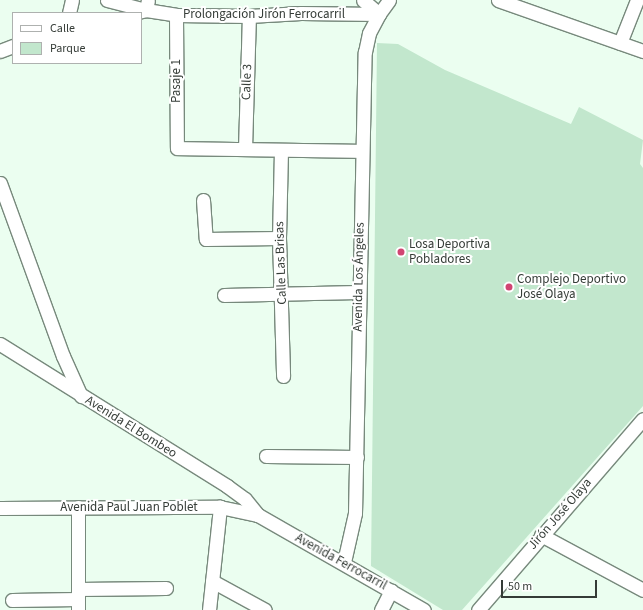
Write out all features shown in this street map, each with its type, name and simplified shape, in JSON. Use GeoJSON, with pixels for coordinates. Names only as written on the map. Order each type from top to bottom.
{"type":"FeatureCollection","features":[{"type":"Feature","properties":{"kind":"street"},"geometry":{"type":"LineString","coordinates":[[69,12],[72,0]]}},
{"type":"Feature","properties":{"kind":"street","name":"Prolongación Jirón Ferrocarril"},"geometry":{"type":"LineString","coordinates":[[107,0],[176,15],[249,16],[301,13],[379,14]]}},
{"type":"Feature","properties":{"kind":"street"},"geometry":{"type":"LineString","coordinates":[[363,0],[379,14],[389,0]]}},
{"type":"Feature","properties":{"kind":"street"},"geometry":{"type":"LineString","coordinates":[[498,0],[643,51]]}},
{"type":"Feature","properties":{"kind":"street"},"geometry":{"type":"LineString","coordinates":[[620,43],[637,0]]}},
{"type":"Feature","properties":{"kind":"street","name":"Avenida Los Ángeles"},"geometry":{"type":"LineString","coordinates":[[344,562],[355,513],[357,458],[358,292],[364,52],[370,32],[379,14]]}},
{"type":"Feature","properties":{"kind":"street","name":"Pasaje 1"},"geometry":{"type":"LineString","coordinates":[[176,15],[177,148],[245,149]]}},
{"type":"Feature","properties":{"kind":"street","name":"Calle 3"},"geometry":{"type":"LineString","coordinates":[[245,149],[249,16]]}},
{"type":"Feature","properties":{"kind":"street"},"geometry":{"type":"LineString","coordinates":[[0,51],[12,46]]}},
{"type":"Feature","properties":{"kind":"street"},"geometry":{"type":"LineString","coordinates":[[245,149],[362,151]]}},
{"type":"Feature","properties":{"kind":"street","name":"Calle Las Brisas"},"geometry":{"type":"LineString","coordinates":[[281,150],[280,238],[283,293],[284,376]]}},
{"type":"Feature","properties":{"kind":"street"},"geometry":{"type":"LineString","coordinates":[[0,183],[63,356],[81,396]]}},
{"type":"Feature","properties":{"kind":"street"},"geometry":{"type":"LineString","coordinates":[[203,200],[206,239],[280,238]]}},
{"type":"Feature","properties":{"kind":"street"},"geometry":{"type":"LineString","coordinates":[[224,294],[358,292]]}},
{"type":"Feature","properties":{"kind":"street","name":"Avenida El Bombeo"},"geometry":{"type":"LineString","coordinates":[[0,344],[227,486],[245,499],[258,515]]}},
{"type":"Feature","properties":{"kind":"street","name":"Jirón José Olaya"},"geometry":{"type":"LineString","coordinates":[[478,610],[541,535],[643,419]]}},
{"type":"Feature","properties":{"kind":"street"},"geometry":{"type":"LineString","coordinates":[[266,456],[357,458]]}},
{"type":"Feature","properties":{"kind":"street"},"geometry":{"type":"LineString","coordinates":[[78,507],[78,599]]}},
{"type":"Feature","properties":{"kind":"street"},"geometry":{"type":"LineString","coordinates":[[209,610],[220,507]]}},
{"type":"Feature","properties":{"kind":"street","name":"Avenida Paul Juan Poblet"},"geometry":{"type":"LineString","coordinates":[[0,508],[220,507],[258,515]]}},
{"type":"Feature","properties":{"kind":"street","name":"Avenida Ferrocarril"},"geometry":{"type":"LineString","coordinates":[[258,515],[344,562],[424,610]]}},
{"type":"Feature","properties":{"kind":"street"},"geometry":{"type":"LineString","coordinates":[[541,535],[643,590]]}},
{"type":"Feature","properties":{"kind":"street"},"geometry":{"type":"LineString","coordinates":[[212,581],[265,610]]}},
{"type":"Feature","properties":{"kind":"street"},"geometry":{"type":"LineString","coordinates":[[12,600],[78,599],[166,588]]}},
{"type":"Feature","properties":{"kind":"street"},"geometry":{"type":"LineString","coordinates":[[381,610],[391,590]]}},
{"type":"Feature","properties":{"kind":"green space","name":"Complejo Deportivo José Olaya"},"geometry":{"type":"Polygon","coordinates":[[[377,43],[398,44],[445,70],[571,124],[579,107],[643,140],[640,164],[643,168],[643,406],[462,610],[443,610],[371,566],[377,43]]]}},
{"type":"Feature","properties":{"kind":"place","name":"Losa Deportiva Pobladores"},"geometry":{"type":"Point","coordinates":[401,252]}},
{"type":"Feature","properties":{"kind":"place","name":"Complejo Deportivo José Olaya"},"geometry":{"type":"Point","coordinates":[509,287]}}]}
